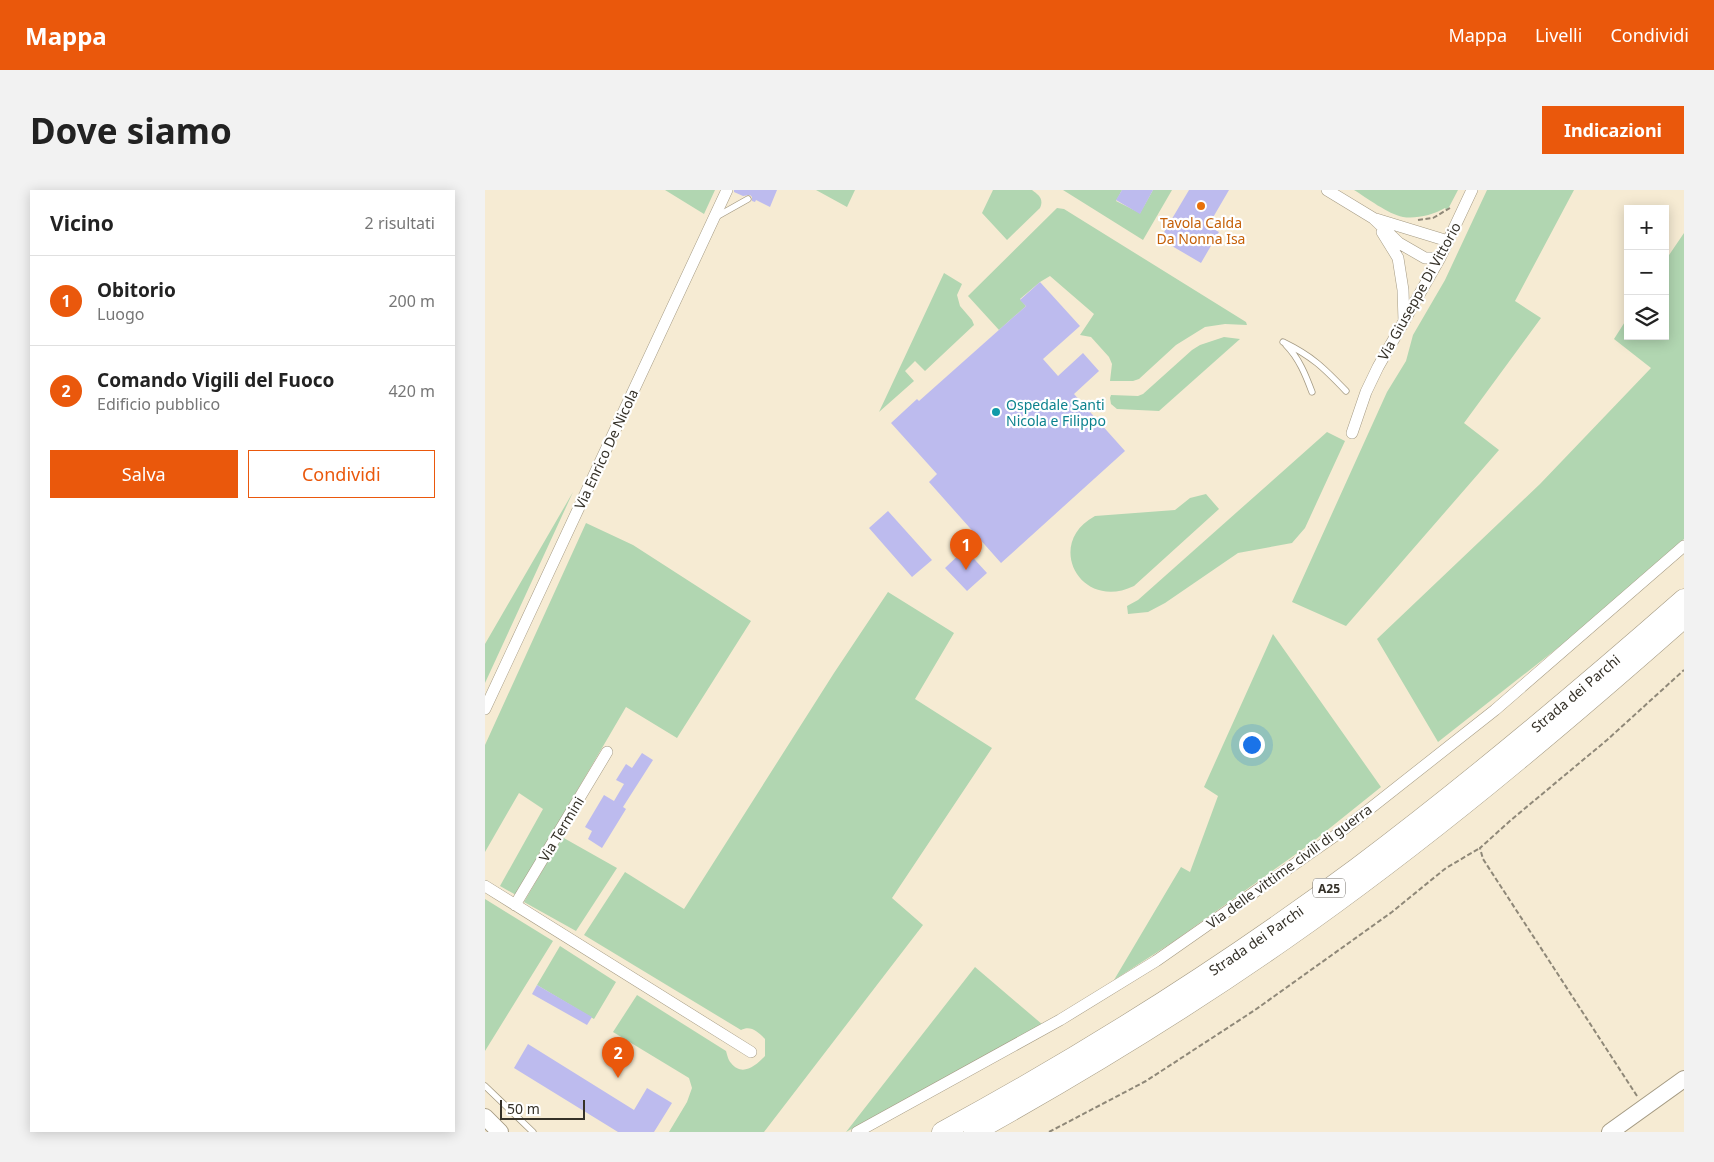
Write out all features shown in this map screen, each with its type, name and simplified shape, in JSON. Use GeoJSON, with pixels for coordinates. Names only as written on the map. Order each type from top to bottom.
{"type":"FeatureCollection","features":[{"type":"Feature","properties":{"kind":"highway","name":"Strada dei Parchi"},"geometry":{"type":"LineString","coordinates":[[942,1132],[1097,1043],[1190,984],[1301,909],[1469,781],[1572,696],[1684,599]]}},
{"type":"Feature","properties":{"kind":"highway","name":"Strada dei Parchi"},"geometry":{"type":"LineString","coordinates":[[974,1132],[1058,1084],[1154,1025],[1254,960],[1320,914],[1427,834],[1502,774],[1684,618]]}},
{"type":"Feature","properties":{"kind":"main road"},"geometry":{"type":"LineString","coordinates":[[1610,1132],[1684,1079]]}},
{"type":"Feature","properties":{"kind":"main road"},"geometry":{"type":"LineString","coordinates":[[485,1117],[500,1132]]}},
{"type":"Feature","properties":{"kind":"street","name":"Via Enrico De Nicola"},"geometry":{"type":"LineString","coordinates":[[485,709],[727,190]]}},
{"type":"Feature","properties":{"kind":"street"},"geometry":{"type":"LineString","coordinates":[[1327,190],[1373,218],[1399,243],[1425,258],[1440,258]]}},
{"type":"Feature","properties":{"kind":"street","name":"Via Giuseppe Di Vittorio"},"geometry":{"type":"LineString","coordinates":[[1352,433],[1366,392],[1378,367],[1440,258],[1472,190]]}},
{"type":"Feature","properties":{"kind":"street"},"geometry":{"type":"LineString","coordinates":[[1373,218],[1449,241]]}},
{"type":"Feature","properties":{"kind":"street"},"geometry":{"type":"LineString","coordinates":[[1373,218],[1398,258],[1403,290],[1403,322]]}},
{"type":"Feature","properties":{"kind":"street","name":"Via delle vittime civili di guerra"},"geometry":{"type":"LineString","coordinates":[[857,1132],[966,1074],[1093,1001],[1156,961],[1301,860],[1339,833],[1495,710],[1684,546]]}},
{"type":"Feature","properties":{"kind":"street","name":"Via Termini"},"geometry":{"type":"LineString","coordinates":[[515,905],[607,752]]}},
{"type":"Feature","properties":{"kind":"street"},"geometry":{"type":"LineString","coordinates":[[485,886],[751,1052]]}},
{"type":"Feature","properties":{"kind":"lane"},"geometry":{"type":"LineString","coordinates":[[714,218],[748,199]]}},
{"type":"Feature","properties":{"kind":"lane"},"geometry":{"type":"LineString","coordinates":[[1313,392],[1304,371],[1283,342],[1304,352],[1318,362],[1346,391]]}},
{"type":"Feature","properties":{"kind":"lane"},"geometry":{"type":"LineString","coordinates":[[485,1086],[533,1132]]}},
{"type":"Feature","properties":{"kind":"path"},"geometry":{"type":"LineString","coordinates":[[1414,220],[1433,218],[1450,209],[1453,203]]}},
{"type":"Feature","properties":{"kind":"path"},"geometry":{"type":"LineString","coordinates":[[1049,1132],[1146,1081],[1255,1010],[1392,912],[1446,868],[1480,848],[1607,740],[1684,670]]}},
{"type":"Feature","properties":{"kind":"path"},"geometry":{"type":"LineString","coordinates":[[1480,848],[1483,859],[1645,1107]]}},
{"type":"Feature","properties":{"kind":"green space"},"geometry":{"type":"Polygon","coordinates":[[[665,190],[715,190],[704,214],[665,190]]]}},
{"type":"Feature","properties":{"kind":"green space"},"geometry":{"type":"Polygon","coordinates":[[[816,190],[855,190],[847,207],[816,190]]]}},
{"type":"Feature","properties":{"kind":"green space"},"geometry":{"type":"Polygon","coordinates":[[[993,190],[1032,190],[1041,200],[1040,208],[1007,240],[982,213],[993,190]]]}},
{"type":"Feature","properties":{"kind":"green space"},"geometry":{"type":"Polygon","coordinates":[[[1063,190],[1122,190],[1116,201],[1140,213],[1153,190],[1172,190],[1143,240],[1063,190]]]}},
{"type":"Feature","properties":{"kind":"green space"},"geometry":{"type":"Polygon","coordinates":[[[1354,190],[1458,190],[1447,211],[1445,208],[1424,216],[1403,217],[1391,213],[1354,190]]]}},
{"type":"Feature","properties":{"kind":"green space"},"geometry":{"type":"Polygon","coordinates":[[[1487,190],[1574,190],[1515,301],[1541,318],[1464,423],[1499,450],[1346,626],[1292,602],[1387,392],[1406,361],[1413,335],[1445,280],[1487,190]]]}},
{"type":"Feature","properties":{"kind":"green space"},"geometry":{"type":"Polygon","coordinates":[[[1057,208],[1064,209],[1246,322],[1247,325],[1225,324],[1205,327],[1176,345],[1139,379],[1133,381],[1110,381],[1112,364],[1109,357],[1091,337],[1080,335],[1094,314],[1050,276],[1020,299],[1026,306],[999,330],[968,296],[1057,208]]]}},
{"type":"Feature","properties":{"kind":"green space"},"geometry":{"type":"Polygon","coordinates":[[[1684,233],[1684,539],[1583,628],[1438,742],[1377,639],[1540,484],[1651,368],[1614,339],[1624,323],[1624,340],[1669,340],[1669,255],[1684,233]]]}},
{"type":"Feature","properties":{"kind":"green space"},"geometry":{"type":"Polygon","coordinates":[[[944,273],[962,284],[957,295],[960,306],[974,325],[925,371],[915,361],[905,371],[914,381],[879,412],[944,273]]]}},
{"type":"Feature","properties":{"kind":"green space"},"geometry":{"type":"Polygon","coordinates":[[[1224,337],[1240,339],[1159,411],[1117,409],[1111,404],[1111,395],[1138,396],[1143,394],[1192,350],[1200,345],[1224,337]]]}},
{"type":"Feature","properties":{"kind":"green space"},"geometry":{"type":"Polygon","coordinates":[[[1327,432],[1345,441],[1305,528],[1292,543],[1238,553],[1165,603],[1148,612],[1128,614],[1127,606],[1138,600],[1327,432]]]}},
{"type":"Feature","properties":{"kind":"green space"},"geometry":{"type":"Polygon","coordinates":[[[573,492],[485,683],[485,644],[573,492]]]}},
{"type":"Feature","properties":{"kind":"green space"},"geometry":{"type":"Polygon","coordinates":[[[1206,494],[1219,509],[1134,586],[1115,592],[1098,590],[1084,582],[1075,571],[1071,557],[1072,542],[1080,528],[1095,516],[1175,510],[1190,498],[1206,494]]]}},
{"type":"Feature","properties":{"kind":"green space"},"geometry":{"type":"Polygon","coordinates":[[[586,523],[633,545],[751,621],[677,738],[626,707],[516,895],[500,886],[543,809],[519,793],[485,852],[485,745],[586,523]]]}},
{"type":"Feature","properties":{"kind":"green space"},"geometry":{"type":"Polygon","coordinates":[[[888,592],[954,633],[915,699],[992,748],[892,898],[923,925],[764,1132],[669,1132],[687,1102],[692,1088],[689,1078],[613,1032],[637,995],[726,1051],[730,1062],[740,1069],[749,1069],[765,1056],[765,1039],[751,1029],[741,1030],[584,935],[625,872],[684,909],[834,673],[888,592]]]}},
{"type":"Feature","properties":{"kind":"green space"},"geometry":{"type":"Polygon","coordinates":[[[1273,634],[1381,787],[1310,844],[1173,942],[1114,980],[1181,867],[1190,872],[1218,796],[1204,787],[1273,634]]]}},
{"type":"Feature","properties":{"kind":"green space"},"geometry":{"type":"Polygon","coordinates":[[[562,837],[617,868],[576,931],[524,902],[562,837]]]}},
{"type":"Feature","properties":{"kind":"green space"},"geometry":{"type":"Polygon","coordinates":[[[485,899],[553,941],[485,1051],[485,899]]]}},
{"type":"Feature","properties":{"kind":"green space"},"geometry":{"type":"Polygon","coordinates":[[[560,946],[616,982],[594,1019],[537,985],[560,946]]]}},
{"type":"Feature","properties":{"kind":"green space"},"geometry":{"type":"Polygon","coordinates":[[[975,967],[1043,1025],[846,1132],[975,967]]]}},
{"type":"Feature","properties":{"kind":"building"},"geometry":{"type":"Polygon","coordinates":[[[734,190],[777,190],[770,207],[756,200],[755,202],[752,201],[750,195],[743,196],[734,192],[734,190]]]}},
{"type":"Feature","properties":{"kind":"building"},"geometry":{"type":"Polygon","coordinates":[[[1122,190],[1153,190],[1140,214],[1116,200],[1122,190]]]}},
{"type":"Feature","properties":{"kind":"building"},"geometry":{"type":"Polygon","coordinates":[[[1189,190],[1229,190],[1208,226],[1219,232],[1201,263],[1160,239],[1189,190]]]}},
{"type":"Feature","properties":{"kind":"building","name":"Ospedale Santi Nicola e Filippo"},"geometry":{"type":"Polygon","coordinates":[[[1040,282],[1080,326],[1043,359],[1058,376],[1083,353],[1099,371],[1074,394],[1125,451],[1001,563],[929,482],[937,474],[891,423],[917,399],[919,401],[1026,306],[1020,300],[1040,282]]]}},
{"type":"Feature","properties":{"kind":"building"},"geometry":{"type":"Polygon","coordinates":[[[888,511],[932,560],[912,577],[869,528],[888,511]]]}},
{"type":"Feature","properties":{"kind":"building"},"geometry":{"type":"Polygon","coordinates":[[[965,549],[987,573],[967,591],[945,568],[965,549]]]}},
{"type":"Feature","properties":{"kind":"building"},"geometry":{"type":"Polygon","coordinates":[[[642,753],[653,760],[623,807],[626,809],[602,848],[588,839],[592,831],[585,827],[604,795],[614,801],[624,784],[616,780],[626,764],[632,768],[642,753]]]}},
{"type":"Feature","properties":{"kind":"building"},"geometry":{"type":"Polygon","coordinates":[[[537,985],[592,1017],[587,1025],[532,994],[537,985]]]}},
{"type":"Feature","properties":{"kind":"building"},"geometry":{"type":"Polygon","coordinates":[[[528,1044],[634,1110],[647,1088],[672,1103],[654,1132],[618,1132],[514,1068],[528,1044]]]}},
{"type":"Feature","properties":{"kind":"place","name":"Tavola Calda Da Nonna Isa"},"geometry":{"type":"Point","coordinates":[1201,206]}},
{"type":"Feature","properties":{"kind":"place","name":"Ospedale Santi Nicola e Filippo"},"geometry":{"type":"Point","coordinates":[996,412]}},
{"type":"Feature","properties":{"kind":"place","name":"Obitorio"},"geometry":{"type":"Point","coordinates":[966,570]}},
{"type":"Feature","properties":{"kind":"place","name":"Comando Vigili del Fuoco"},"geometry":{"type":"Point","coordinates":[618,1078]}}]}
